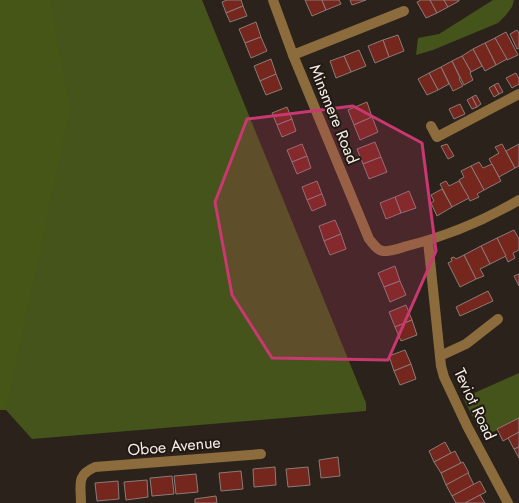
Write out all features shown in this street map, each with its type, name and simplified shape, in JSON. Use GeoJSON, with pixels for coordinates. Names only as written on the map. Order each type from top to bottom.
{"type":"FeatureCollection","features":[{"type":"Feature","properties":{"kind":"street","name":"Minsmere Road"},"geometry":{"type":"LineString","coordinates":[[273,0],[293,54],[369,239],[382,251],[428,241]]}},
{"type":"Feature","properties":{"kind":"street"},"geometry":{"type":"LineString","coordinates":[[293,54],[404,11]]}},
{"type":"Feature","properties":{"kind":"street"},"geometry":{"type":"LineString","coordinates":[[431,126],[437,137],[519,94]]}},
{"type":"Feature","properties":{"kind":"street"},"geometry":{"type":"LineString","coordinates":[[428,241],[455,232],[494,214],[519,200]]}},
{"type":"Feature","properties":{"kind":"street","name":"Teviot Road"},"geometry":{"type":"LineString","coordinates":[[428,241],[441,366],[448,387],[467,426],[508,503]]}},
{"type":"Feature","properties":{"kind":"street"},"geometry":{"type":"LineString","coordinates":[[440,356],[466,344],[498,319]]}},
{"type":"Feature","properties":{"kind":"street","name":"Oboe Avenue"},"geometry":{"type":"LineString","coordinates":[[81,503],[81,478],[84,473],[95,467],[261,454]]}},
{"type":"Feature","properties":{"kind":"highlighted area"},"geometry":{"type":"Polygon","coordinates":[[[353,106],[422,143],[436,251],[388,360],[272,358],[232,295],[215,202],[247,119],[353,106]]]}},
{"type":"Feature","properties":{"kind":"green space"},"geometry":{"type":"Polygon","coordinates":[[[0,0],[202,0],[366,403],[366,411],[32,439],[6,410],[0,410],[0,0]]]}},
{"type":"Feature","properties":{"kind":"green space"},"geometry":{"type":"Polygon","coordinates":[[[0,0],[50,0],[70,109],[6,410],[0,410],[0,0]]]}},
{"type":"Feature","properties":{"kind":"green space"},"geometry":{"type":"Polygon","coordinates":[[[493,0],[514,0],[512,7],[498,23],[433,50],[416,55],[418,38],[439,34],[493,0]]]}},
{"type":"Feature","properties":{"kind":"green space"},"geometry":{"type":"Polygon","coordinates":[[[519,373],[519,419],[483,437],[463,398],[519,373]]]}},
{"type":"Feature","properties":{"kind":"building"},"geometry":{"type":"Polygon","coordinates":[[[227,0],[241,0],[243,6],[226,13],[222,2],[227,0]]]}},
{"type":"Feature","properties":{"kind":"building"},"geometry":{"type":"Polygon","coordinates":[[[305,0],[322,0],[326,10],[312,16],[305,0]]]}},
{"type":"Feature","properties":{"kind":"building"},"geometry":{"type":"Polygon","coordinates":[[[322,0],[339,0],[341,4],[326,10],[322,0]]]}},
{"type":"Feature","properties":{"kind":"building"},"geometry":{"type":"Polygon","coordinates":[[[350,0],[366,0],[352,5],[350,0]]]}},
{"type":"Feature","properties":{"kind":"building"},"geometry":{"type":"Polygon","coordinates":[[[421,0],[430,0],[437,13],[426,18],[417,2],[421,0]]]}},
{"type":"Feature","properties":{"kind":"building"},"geometry":{"type":"Polygon","coordinates":[[[430,0],[444,0],[448,7],[437,13],[430,0]]]}},
{"type":"Feature","properties":{"kind":"building"},"geometry":{"type":"Polygon","coordinates":[[[444,0],[459,0],[459,1],[448,7],[444,0]]]}},
{"type":"Feature","properties":{"kind":"building"},"geometry":{"type":"Polygon","coordinates":[[[243,6],[247,16],[230,22],[226,13],[243,6]]]}},
{"type":"Feature","properties":{"kind":"building"},"geometry":{"type":"Polygon","coordinates":[[[256,22],[261,37],[245,43],[239,29],[256,22]]]}},
{"type":"Feature","properties":{"kind":"building"},"geometry":{"type":"Polygon","coordinates":[[[517,30],[519,33],[519,48],[517,49],[510,34],[517,30]]]}},
{"type":"Feature","properties":{"kind":"building"},"geometry":{"type":"Polygon","coordinates":[[[506,32],[518,55],[507,60],[495,38],[506,32]]]}},
{"type":"Feature","properties":{"kind":"building"},"geometry":{"type":"Polygon","coordinates":[[[398,35],[404,51],[389,57],[383,40],[398,35]]]}},
{"type":"Feature","properties":{"kind":"building"},"geometry":{"type":"Polygon","coordinates":[[[261,37],[267,51],[251,58],[245,43],[261,37]]]}},
{"type":"Feature","properties":{"kind":"building"},"geometry":{"type":"Polygon","coordinates":[[[495,38],[507,59],[496,65],[485,43],[495,38]]]}},
{"type":"Feature","properties":{"kind":"building"},"geometry":{"type":"Polygon","coordinates":[[[383,40],[389,57],[375,63],[368,46],[383,40]]]}},
{"type":"Feature","properties":{"kind":"building"},"geometry":{"type":"Polygon","coordinates":[[[485,43],[496,65],[485,71],[473,49],[485,43]]]}},
{"type":"Feature","properties":{"kind":"building"},"geometry":{"type":"Polygon","coordinates":[[[473,49],[482,66],[471,72],[462,56],[473,49]]]}},
{"type":"Feature","properties":{"kind":"building"},"geometry":{"type":"Polygon","coordinates":[[[359,50],[366,66],[351,72],[344,56],[359,50]]]}},
{"type":"Feature","properties":{"kind":"building"},"geometry":{"type":"Polygon","coordinates":[[[344,56],[351,72],[336,78],[330,61],[344,56]]]}},
{"type":"Feature","properties":{"kind":"building"},"geometry":{"type":"Polygon","coordinates":[[[462,56],[471,72],[470,73],[473,80],[464,85],[452,61],[462,56]]]}},
{"type":"Feature","properties":{"kind":"building"},"geometry":{"type":"Polygon","coordinates":[[[271,59],[276,74],[260,81],[254,66],[271,59]]]}},
{"type":"Feature","properties":{"kind":"building"},"geometry":{"type":"Polygon","coordinates":[[[452,61],[463,86],[453,91],[441,67],[452,61]]]}},
{"type":"Feature","properties":{"kind":"building"},"geometry":{"type":"Polygon","coordinates":[[[441,67],[449,84],[438,90],[429,73],[441,67]]]}},
{"type":"Feature","properties":{"kind":"building"},"geometry":{"type":"Polygon","coordinates":[[[429,73],[438,90],[427,95],[418,79],[429,73]]]}},
{"type":"Feature","properties":{"kind":"building"},"geometry":{"type":"Polygon","coordinates":[[[516,73],[519,79],[519,84],[512,88],[506,78],[516,73]]]}},
{"type":"Feature","properties":{"kind":"building"},"geometry":{"type":"Polygon","coordinates":[[[276,74],[282,89],[266,95],[260,81],[276,74]]]}},
{"type":"Feature","properties":{"kind":"building"},"geometry":{"type":"Polygon","coordinates":[[[498,83],[503,92],[499,94],[494,85],[498,83]]]}},
{"type":"Feature","properties":{"kind":"building"},"geometry":{"type":"Polygon","coordinates":[[[494,85],[499,94],[494,97],[489,88],[494,85]]]}},
{"type":"Feature","properties":{"kind":"building"},"geometry":{"type":"Polygon","coordinates":[[[476,95],[481,104],[477,107],[472,97],[476,95]]]}},
{"type":"Feature","properties":{"kind":"building"},"geometry":{"type":"Polygon","coordinates":[[[472,97],[477,107],[472,109],[467,100],[472,97]]]}},
{"type":"Feature","properties":{"kind":"building"},"geometry":{"type":"Polygon","coordinates":[[[367,102],[372,117],[354,125],[348,110],[367,102]]]}},
{"type":"Feature","properties":{"kind":"building"},"geometry":{"type":"Polygon","coordinates":[[[460,104],[465,114],[454,119],[449,109],[460,104]]]}},
{"type":"Feature","properties":{"kind":"building"},"geometry":{"type":"Polygon","coordinates":[[[287,107],[292,119],[277,125],[272,113],[287,107]]]}},
{"type":"Feature","properties":{"kind":"building"},"geometry":{"type":"Polygon","coordinates":[[[372,117],[378,132],[360,140],[354,125],[372,117]]]}},
{"type":"Feature","properties":{"kind":"building"},"geometry":{"type":"Polygon","coordinates":[[[292,119],[296,131],[282,137],[277,125],[292,119]]]}},
{"type":"Feature","properties":{"kind":"building"},"geometry":{"type":"Polygon","coordinates":[[[375,142],[381,157],[363,164],[357,149],[375,142]]]}},
{"type":"Feature","properties":{"kind":"building"},"geometry":{"type":"Polygon","coordinates":[[[302,144],[307,156],[292,162],[287,150],[302,144]]]}},
{"type":"Feature","properties":{"kind":"building"},"geometry":{"type":"Polygon","coordinates":[[[447,144],[454,156],[448,159],[441,146],[447,144]]]}},
{"type":"Feature","properties":{"kind":"building"},"geometry":{"type":"Polygon","coordinates":[[[502,144],[515,168],[499,177],[489,159],[499,153],[495,147],[502,144]]]}},
{"type":"Feature","properties":{"kind":"building"},"geometry":{"type":"Polygon","coordinates":[[[519,144],[519,166],[515,168],[506,151],[519,144]]]}},
{"type":"Feature","properties":{"kind":"building"},"geometry":{"type":"Polygon","coordinates":[[[307,156],[311,168],[297,174],[292,162],[307,156]]]}},
{"type":"Feature","properties":{"kind":"building"},"geometry":{"type":"Polygon","coordinates":[[[381,157],[387,172],[369,179],[363,164],[381,157]]]}},
{"type":"Feature","properties":{"kind":"building"},"geometry":{"type":"Polygon","coordinates":[[[479,162],[483,168],[492,164],[501,181],[484,190],[471,166],[479,162]]]}},
{"type":"Feature","properties":{"kind":"building"},"geometry":{"type":"Polygon","coordinates":[[[471,166],[484,190],[477,194],[479,197],[470,201],[459,180],[464,177],[461,171],[471,166]]]}},
{"type":"Feature","properties":{"kind":"building"},"geometry":{"type":"Polygon","coordinates":[[[317,181],[322,194],[307,200],[302,187],[317,181]]]}},
{"type":"Feature","properties":{"kind":"building"},"geometry":{"type":"Polygon","coordinates":[[[446,181],[449,186],[459,181],[469,198],[452,207],[440,184],[446,181]]]}},
{"type":"Feature","properties":{"kind":"building"},"geometry":{"type":"Polygon","coordinates":[[[442,189],[452,207],[437,216],[431,203],[434,201],[431,195],[442,189]]]}},
{"type":"Feature","properties":{"kind":"building"},"geometry":{"type":"Polygon","coordinates":[[[409,191],[416,208],[401,213],[395,197],[409,191]]]}},
{"type":"Feature","properties":{"kind":"building"},"geometry":{"type":"Polygon","coordinates":[[[322,194],[326,205],[312,211],[307,200],[322,194]]]}},
{"type":"Feature","properties":{"kind":"building"},"geometry":{"type":"Polygon","coordinates":[[[395,197],[401,213],[386,219],[380,203],[395,197]]]}},
{"type":"Feature","properties":{"kind":"building"},"geometry":{"type":"Polygon","coordinates":[[[335,220],[341,234],[324,241],[319,226],[335,220]]]}},
{"type":"Feature","properties":{"kind":"building"},"geometry":{"type":"Polygon","coordinates":[[[514,230],[519,239],[519,250],[513,253],[515,258],[508,262],[497,238],[514,230]]]}},
{"type":"Feature","properties":{"kind":"building"},"geometry":{"type":"Polygon","coordinates":[[[341,234],[346,249],[330,255],[324,241],[341,234]]]}},
{"type":"Feature","properties":{"kind":"building"},"geometry":{"type":"Polygon","coordinates":[[[497,238],[506,256],[490,264],[481,246],[497,238]]]}},
{"type":"Feature","properties":{"kind":"building"},"geometry":{"type":"Polygon","coordinates":[[[481,246],[490,264],[480,269],[484,276],[476,279],[464,255],[481,246]]]}},
{"type":"Feature","properties":{"kind":"building"},"geometry":{"type":"Polygon","coordinates":[[[464,255],[476,279],[460,287],[448,263],[452,261],[451,258],[454,257],[456,259],[464,255]]]}},
{"type":"Feature","properties":{"kind":"building"},"geometry":{"type":"Polygon","coordinates":[[[395,266],[400,281],[384,287],[378,273],[395,266]]]}},
{"type":"Feature","properties":{"kind":"building"},"geometry":{"type":"Polygon","coordinates":[[[519,274],[519,286],[514,276],[519,274]]]}},
{"type":"Feature","properties":{"kind":"building"},"geometry":{"type":"Polygon","coordinates":[[[400,281],[406,295],[390,302],[384,287],[400,281]]]}},
{"type":"Feature","properties":{"kind":"building"},"geometry":{"type":"Polygon","coordinates":[[[488,291],[493,301],[460,316],[456,307],[488,291]]]}},
{"type":"Feature","properties":{"kind":"building"},"geometry":{"type":"Polygon","coordinates":[[[406,305],[412,320],[395,327],[389,312],[406,305]]]}},
{"type":"Feature","properties":{"kind":"building"},"geometry":{"type":"Polygon","coordinates":[[[412,320],[417,335],[401,341],[395,327],[412,320]]]}},
{"type":"Feature","properties":{"kind":"building"},"geometry":{"type":"Polygon","coordinates":[[[405,350],[411,364],[394,371],[389,356],[405,350]]]}},
{"type":"Feature","properties":{"kind":"building"},"geometry":{"type":"Polygon","coordinates":[[[411,364],[416,379],[400,385],[394,371],[411,364]]]}},
{"type":"Feature","properties":{"kind":"building"},"geometry":{"type":"Polygon","coordinates":[[[519,418],[519,432],[503,441],[497,429],[519,418]]]}},
{"type":"Feature","properties":{"kind":"building"},"geometry":{"type":"Polygon","coordinates":[[[519,432],[519,447],[514,449],[508,438],[519,432]]]}},
{"type":"Feature","properties":{"kind":"building"},"geometry":{"type":"Polygon","coordinates":[[[445,442],[451,453],[434,462],[429,451],[445,442]]]}},
{"type":"Feature","properties":{"kind":"building"},"geometry":{"type":"Polygon","coordinates":[[[519,447],[519,458],[514,449],[519,447]]]}},
{"type":"Feature","properties":{"kind":"building"},"geometry":{"type":"Polygon","coordinates":[[[455,451],[461,463],[441,473],[434,462],[455,451]]]}},
{"type":"Feature","properties":{"kind":"building"},"geometry":{"type":"Polygon","coordinates":[[[338,457],[340,476],[321,478],[319,460],[338,457]]]}},
{"type":"Feature","properties":{"kind":"building"},"geometry":{"type":"Polygon","coordinates":[[[463,462],[469,473],[446,485],[441,473],[463,462]]]}},
{"type":"Feature","properties":{"kind":"building"},"geometry":{"type":"Polygon","coordinates":[[[275,467],[276,485],[254,487],[253,469],[275,467]]]}},
{"type":"Feature","properties":{"kind":"building"},"geometry":{"type":"Polygon","coordinates":[[[308,467],[310,485],[288,487],[286,469],[308,467]]]}},
{"type":"Feature","properties":{"kind":"building"},"geometry":{"type":"Polygon","coordinates":[[[241,471],[243,489],[221,491],[219,473],[241,471]]]}},
{"type":"Feature","properties":{"kind":"building"},"geometry":{"type":"Polygon","coordinates":[[[468,473],[474,485],[452,496],[446,485],[468,473]]]}},
{"type":"Feature","properties":{"kind":"building"},"geometry":{"type":"Polygon","coordinates":[[[196,474],[198,492],[176,494],[174,476],[196,474]]]}},
{"type":"Feature","properties":{"kind":"building"},"geometry":{"type":"Polygon","coordinates":[[[172,476],[174,494],[152,496],[150,478],[172,476]]]}},
{"type":"Feature","properties":{"kind":"building"},"geometry":{"type":"Polygon","coordinates":[[[147,480],[148,497],[126,500],[124,482],[147,480]]]}},
{"type":"Feature","properties":{"kind":"building"},"geometry":{"type":"Polygon","coordinates":[[[118,481],[119,499],[97,501],[95,483],[118,481]]]}},
{"type":"Feature","properties":{"kind":"building"},"geometry":{"type":"Polygon","coordinates":[[[480,481],[486,492],[465,503],[456,503],[452,496],[480,481]]]}},
{"type":"Feature","properties":{"kind":"building"},"geometry":{"type":"Polygon","coordinates":[[[480,495],[485,503],[465,503],[480,495]]]}},
{"type":"Feature","properties":{"kind":"building"},"geometry":{"type":"Polygon","coordinates":[[[216,496],[217,503],[195,503],[195,499],[216,496]]]}}]}
